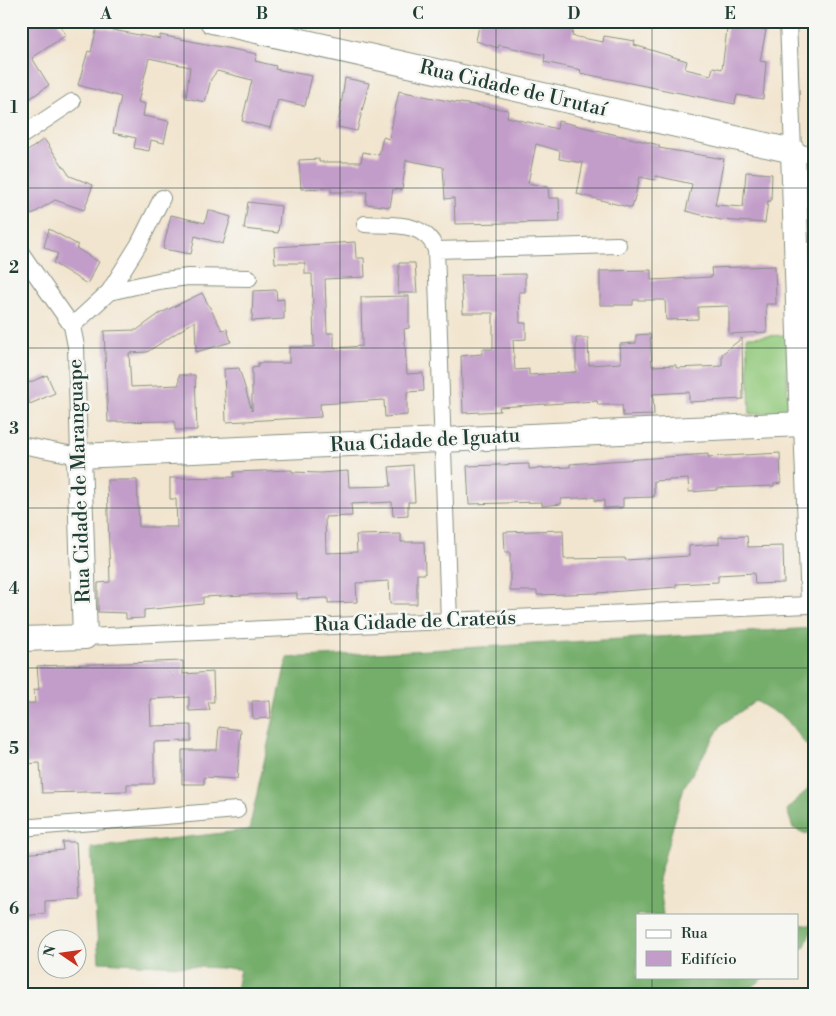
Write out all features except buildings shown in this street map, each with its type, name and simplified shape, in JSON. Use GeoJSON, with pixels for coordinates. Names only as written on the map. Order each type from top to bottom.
{"type":"FeatureCollection","features":[{"type":"Feature","properties":{"kind":"street","name":"Rua Cidade de Urutaí"},"geometry":{"type":"LineString","coordinates":[[212,21],[804,153]]}},
{"type":"Feature","properties":{"kind":"street"},"geometry":{"type":"LineString","coordinates":[[788,21],[804,153],[808,424]]}},
{"type":"Feature","properties":{"kind":"street"},"geometry":{"type":"LineString","coordinates":[[21,136],[72,102]]}},
{"type":"Feature","properties":{"kind":"street"},"geometry":{"type":"LineString","coordinates":[[21,253],[72,326],[109,292],[139,244],[162,198]]}},
{"type":"Feature","properties":{"kind":"street"},"geometry":{"type":"LineString","coordinates":[[365,224],[414,227],[426,233],[432,240],[436,250],[449,621]]}},
{"type":"Feature","properties":{"kind":"street"},"geometry":{"type":"LineString","coordinates":[[436,250],[618,245]]}},
{"type":"Feature","properties":{"kind":"street"},"geometry":{"type":"LineString","coordinates":[[109,292],[158,280],[188,277],[249,278]]}},
{"type":"Feature","properties":{"kind":"street","name":"Rua Cidade de Maranguape"},"geometry":{"type":"LineString","coordinates":[[72,326],[76,346],[85,636]]}},
{"type":"Feature","properties":{"kind":"street","name":"Rua Cidade de Iguatu"},"geometry":{"type":"LineString","coordinates":[[29,447],[79,456],[808,424]]}},
{"type":"Feature","properties":{"kind":"street","name":"Rua Cidade de Crateús"},"geometry":{"type":"LineString","coordinates":[[21,639],[809,605],[808,424]]}},
{"type":"Feature","properties":{"kind":"street"},"geometry":{"type":"LineString","coordinates":[[21,828],[237,810]]}},
{"type":"Feature","properties":{"kind":"green space"},"geometry":{"type":"Polygon","coordinates":[[[786,335],[788,409],[785,412],[750,414],[747,337],[786,335]]]}},
{"type":"Feature","properties":{"kind":"green space"},"geometry":{"type":"Polygon","coordinates":[[[815,628],[815,756],[786,719],[756,701],[722,724],[684,787],[658,879],[663,914],[636,914],[636,978],[764,978],[742,995],[458,995],[458,989],[444,987],[437,995],[235,995],[240,969],[99,962],[91,848],[249,830],[287,658],[815,628]]]}},
{"type":"Feature","properties":{"kind":"green space"},"geometry":{"type":"Polygon","coordinates":[[[815,761],[815,838],[793,828],[787,810],[808,789],[815,761]]]}},
{"type":"Feature","properties":{"kind":"green space"},"geometry":{"type":"Polygon","coordinates":[[[798,924],[813,926],[805,946],[798,951],[798,924]]]}}]}
